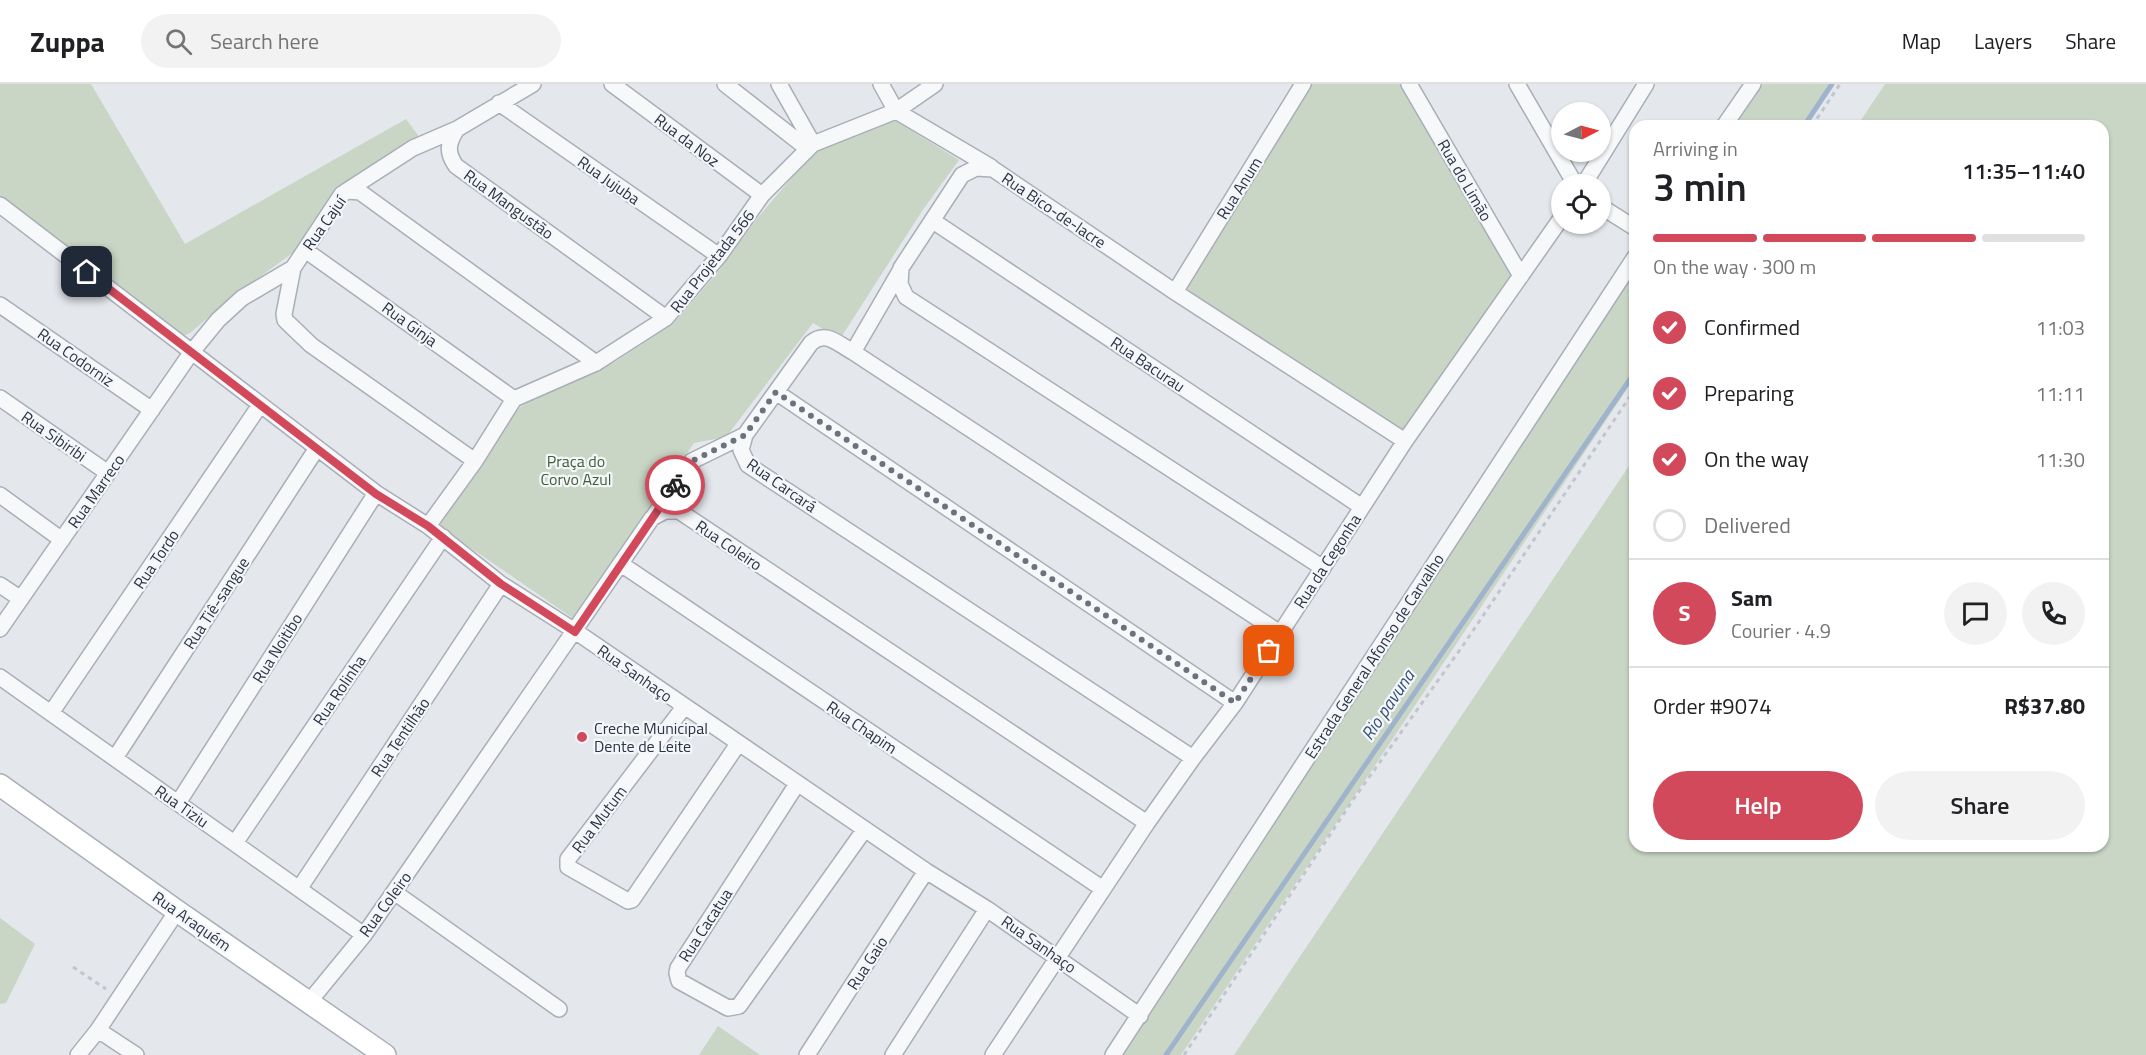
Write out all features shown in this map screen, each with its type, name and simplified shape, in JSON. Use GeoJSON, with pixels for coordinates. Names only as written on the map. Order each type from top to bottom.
{"type":"FeatureCollection","features":[{"type":"Feature","properties":{"kind":"street"},"geometry":{"type":"LineString","coordinates":[[342,194],[413,148],[457,129],[533,84]]}},
{"type":"Feature","properties":{"kind":"street","name":"Rua da Noz"},"geometry":{"type":"LineString","coordinates":[[612,84],[762,195]]}},
{"type":"Feature","properties":{"kind":"street"},"geometry":{"type":"LineString","coordinates":[[725,84],[810,146]]}},
{"type":"Feature","properties":{"kind":"street"},"geometry":{"type":"LineString","coordinates":[[779,84],[810,146]]}},
{"type":"Feature","properties":{"kind":"street"},"geometry":{"type":"LineString","coordinates":[[881,84],[896,111],[993,169]]}},
{"type":"Feature","properties":{"kind":"street","name":"Rua Projetada 566"},"geometry":{"type":"LineString","coordinates":[[514,399],[596,363],[666,318],[719,256],[762,195],[810,146],[896,111],[935,84]]}},
{"type":"Feature","properties":{"kind":"street","name":"Rua Anum"},"geometry":{"type":"LineString","coordinates":[[1175,292],[1304,84]]}},
{"type":"Feature","properties":{"kind":"street","name":"Rua do Limão"},"geometry":{"type":"LineString","coordinates":[[1409,84],[1521,276]]}},
{"type":"Feature","properties":{"kind":"street"},"geometry":{"type":"LineString","coordinates":[[1517,84],[1569,174]]}},
{"type":"Feature","properties":{"kind":"street"},"geometry":{"type":"LineString","coordinates":[[1728,120],[1753,84]]}},
{"type":"Feature","properties":{"kind":"street"},"geometry":{"type":"LineString","coordinates":[[1590,174],[1638,87]]}},
{"type":"Feature","properties":{"kind":"street","name":"Rua Jujuba"},"geometry":{"type":"LineString","coordinates":[[499,103],[719,256]]}},
{"type":"Feature","properties":{"kind":"street","name":"Rua Mangustão"},"geometry":{"type":"LineString","coordinates":[[457,129],[450,139],[448,148],[450,157],[456,166],[666,318]]}},
{"type":"Feature","properties":{"kind":"street","name":"Rua Bico-de-lacre"},"geometry":{"type":"LineString","coordinates":[[854,352],[901,268],[962,175],[976,168],[993,169],[1175,292],[1405,441]]}},
{"type":"Feature","properties":{"kind":"street","name":"Rua Cajuí"},"geometry":{"type":"LineString","coordinates":[[475,461],[311,345],[285,320],[284,314],[293,268],[342,194],[348,191],[360,192],[596,363]]}},
{"type":"Feature","properties":{"kind":"street","name":"Rua Sanhaço"},"geometry":{"type":"LineString","coordinates":[[0,205],[376,494],[428,526],[501,584],[926,871],[987,909],[1140,1016]]}},
{"type":"Feature","properties":{"kind":"street"},"geometry":{"type":"LineString","coordinates":[[1611,213],[1629,224]]}},
{"type":"Feature","properties":{"kind":"street","name":"Rua Bacurau"},"geometry":{"type":"LineString","coordinates":[[933,221],[1362,507]]}},
{"type":"Feature","properties":{"kind":"street","name":"Rua da Cegonha"},"geometry":{"type":"LineString","coordinates":[[993,1055],[1147,824],[1235,703],[1405,441],[1551,234]]}},
{"type":"Feature","properties":{"kind":"street","name":"Rua Ginja"},"geometry":{"type":"LineString","coordinates":[[305,250],[514,399]]}},
{"type":"Feature","properties":{"kind":"street","name":"Estrada General Afonso de Carvalho"},"geometry":{"type":"LineString","coordinates":[[1113,1055],[1629,266]]}},
{"type":"Feature","properties":{"kind":"street","name":"Rua Marreco"},"geometry":{"type":"LineString","coordinates":[[0,629],[192,353],[218,320],[242,298],[293,268]]}},
{"type":"Feature","properties":{"kind":"street"},"geometry":{"type":"LineString","coordinates":[[901,268],[900,284],[906,297],[1323,568]]}},
{"type":"Feature","properties":{"kind":"street","name":"Rua Codorniz"},"geometry":{"type":"LineString","coordinates":[[0,305],[152,410]]}},
{"type":"Feature","properties":{"kind":"street","name":"Rua Carcará"},"geometry":{"type":"LineString","coordinates":[[1193,758],[748,465],[741,450],[745,435],[811,343],[825,336],[854,352],[1280,633]]}},
{"type":"Feature","properties":{"kind":"street"},"geometry":{"type":"LineString","coordinates":[[776,392],[1235,703]]}},
{"type":"Feature","properties":{"kind":"street","name":"Rua Sibiribi"},"geometry":{"type":"LineString","coordinates":[[0,398],[108,473]]}},
{"type":"Feature","properties":{"kind":"street"},"geometry":{"type":"LineString","coordinates":[[428,526],[475,461],[514,399]]}},
{"type":"Feature","properties":{"kind":"street","name":"Rua Tordo"},"geometry":{"type":"LineString","coordinates":[[51,713],[260,405]]}},
{"type":"Feature","properties":{"kind":"street"},"geometry":{"type":"LineString","coordinates":[[652,518],[692,461],[745,435]]}},
{"type":"Feature","properties":{"kind":"street","name":"Rua Tiê-sangue"},"geometry":{"type":"LineString","coordinates":[[115,758],[317,448]]}},
{"type":"Feature","properties":{"kind":"street","name":"Rua Noitibo"},"geometry":{"type":"LineString","coordinates":[[178,803],[376,494]]}},
{"type":"Feature","properties":{"kind":"street"},"geometry":{"type":"LineString","coordinates":[[0,495],[62,540]]}},
{"type":"Feature","properties":{"kind":"street","name":"Rua Coleiro"},"geometry":{"type":"LineString","coordinates":[[309,1002],[364,935],[652,518],[665,510],[679,512],[1147,824]]}},
{"type":"Feature","properties":{"kind":"street","name":"Rua Rolinha"},"geometry":{"type":"LineString","coordinates":[[234,843],[443,537]]}},
{"type":"Feature","properties":{"kind":"street","name":"Rua Chapim"},"geometry":{"type":"LineString","coordinates":[[621,564],[1103,889]]}},
{"type":"Feature","properties":{"kind":"street","name":"Rua Tentilhão"},"geometry":{"type":"LineString","coordinates":[[299,889],[501,584]]}},
{"type":"Feature","properties":{"kind":"street"},"geometry":{"type":"LineString","coordinates":[[0,585],[21,599]]}},
{"type":"Feature","properties":{"kind":"street","name":"Rua Tiziu"},"geometry":{"type":"LineString","coordinates":[[0,676],[364,935]]}},
{"type":"Feature","properties":{"kind":"street","name":"Rua Mutum"},"geometry":{"type":"LineString","coordinates":[[684,707],[568,859],[568,867],[628,901],[632,900],[738,744]]}},
{"type":"Feature","properties":{"kind":"street","name":"Rua Cacatua"},"geometry":{"type":"LineString","coordinates":[[797,784],[678,968],[679,981],[728,1008],[740,1006],[865,829]]}},
{"type":"Feature","properties":{"kind":"street","name":"Rua Araquém"},"geometry":{"type":"LineString","coordinates":[[0,785],[385,1055]]}},
{"type":"Feature","properties":{"kind":"street","name":"Rua Gaio"},"geometry":{"type":"LineString","coordinates":[[807,1055],[926,871]]}},
{"type":"Feature","properties":{"kind":"street"},"geometry":{"type":"LineString","coordinates":[[394,892],[559,1010]]}},
{"type":"Feature","properties":{"kind":"street"},"geometry":{"type":"LineString","coordinates":[[892,1055],[987,909]]}},
{"type":"Feature","properties":{"kind":"street"},"geometry":{"type":"LineString","coordinates":[[78,1055],[98,1030],[177,911]]}},
{"type":"Feature","properties":{"kind":"street"},"geometry":{"type":"LineString","coordinates":[[98,1030],[136,1055]]}},
{"type":"Feature","properties":{"kind":"path"},"geometry":{"type":"LineString","coordinates":[[1816,120],[1840,84]]}},
{"type":"Feature","properties":{"kind":"path"},"geometry":{"type":"LineString","coordinates":[[1184,1055],[1355,797],[1464,644],[1629,398]]}},
{"type":"Feature","properties":{"kind":"path"},"geometry":{"type":"LineString","coordinates":[[73,967],[119,998]]}},
{"type":"Feature","properties":{"kind":"green space"},"geometry":{"type":"Polygon","coordinates":[[[0,84],[91,84],[185,244],[406,119],[420,138],[344,187],[302,246],[234,296],[190,333],[180,337],[0,196],[0,84]]]}},
{"type":"Feature","properties":{"kind":"green space"},"geometry":{"type":"Polygon","coordinates":[[[1310,84],[1404,84],[1516,275],[1402,436],[1180,291],[1310,84]]]}},
{"type":"Feature","properties":{"kind":"green space"},"geometry":{"type":"Polygon","coordinates":[[[1763,84],[1832,84],[1808,120],[1738,120],[1763,84]]]}},
{"type":"Feature","properties":{"kind":"green space"},"geometry":{"type":"Polygon","coordinates":[[[1885,84],[2146,84],[2146,1055],[1234,1055],[1629,466],[1629,852],[2109,852],[2109,120],[1861,120],[1885,84]]]}},
{"type":"Feature","properties":{"kind":"green space","name":"Praça do Corvo Azul"},"geometry":{"type":"Polygon","coordinates":[[[894,120],[959,160],[922,211],[840,339],[813,323],[726,437],[694,443],[574,619],[439,526],[519,408],[545,392],[615,362],[673,324],[718,272],[755,221],[810,156],[821,148],[894,120]]]}},
{"type":"Feature","properties":{"kind":"green space"},"geometry":{"type":"Polygon","coordinates":[[[1629,279],[1629,386],[1181,1055],[1120,1055],[1629,279]]]}},
{"type":"Feature","properties":{"kind":"green space"},"geometry":{"type":"Polygon","coordinates":[[[0,918],[35,944],[6,1003],[0,1004],[0,918]]]}},
{"type":"Feature","properties":{"kind":"green space"},"geometry":{"type":"Polygon","coordinates":[[[718,1026],[760,1055],[699,1055],[718,1026]]]}},
{"type":"Feature","properties":{"kind":"waterway","name":"Rio pavuna"},"geometry":{"type":"LineString","coordinates":[[1808,120],[1832,84]]}},
{"type":"Feature","properties":{"kind":"waterway","name":"Rio pavuna"},"geometry":{"type":"LineString","coordinates":[[1166,1055],[1629,381]]}},
{"type":"Feature","properties":{"kind":"way so far"},"geometry":{"type":"LineString","coordinates":[[675,485],[692,461],[745,435],[776,392],[1235,703],[1269,651]]}},
{"type":"Feature","properties":{"kind":"place","name":"Creche Municipal Dente de Leite"},"geometry":{"type":"Point","coordinates":[582,737]}},
{"type":"Feature","properties":{"kind":"route"},"geometry":{"type":"LineString","coordinates":[[87,272],[376,494],[428,526],[501,584],[575,632],[675,485]]}}]}
